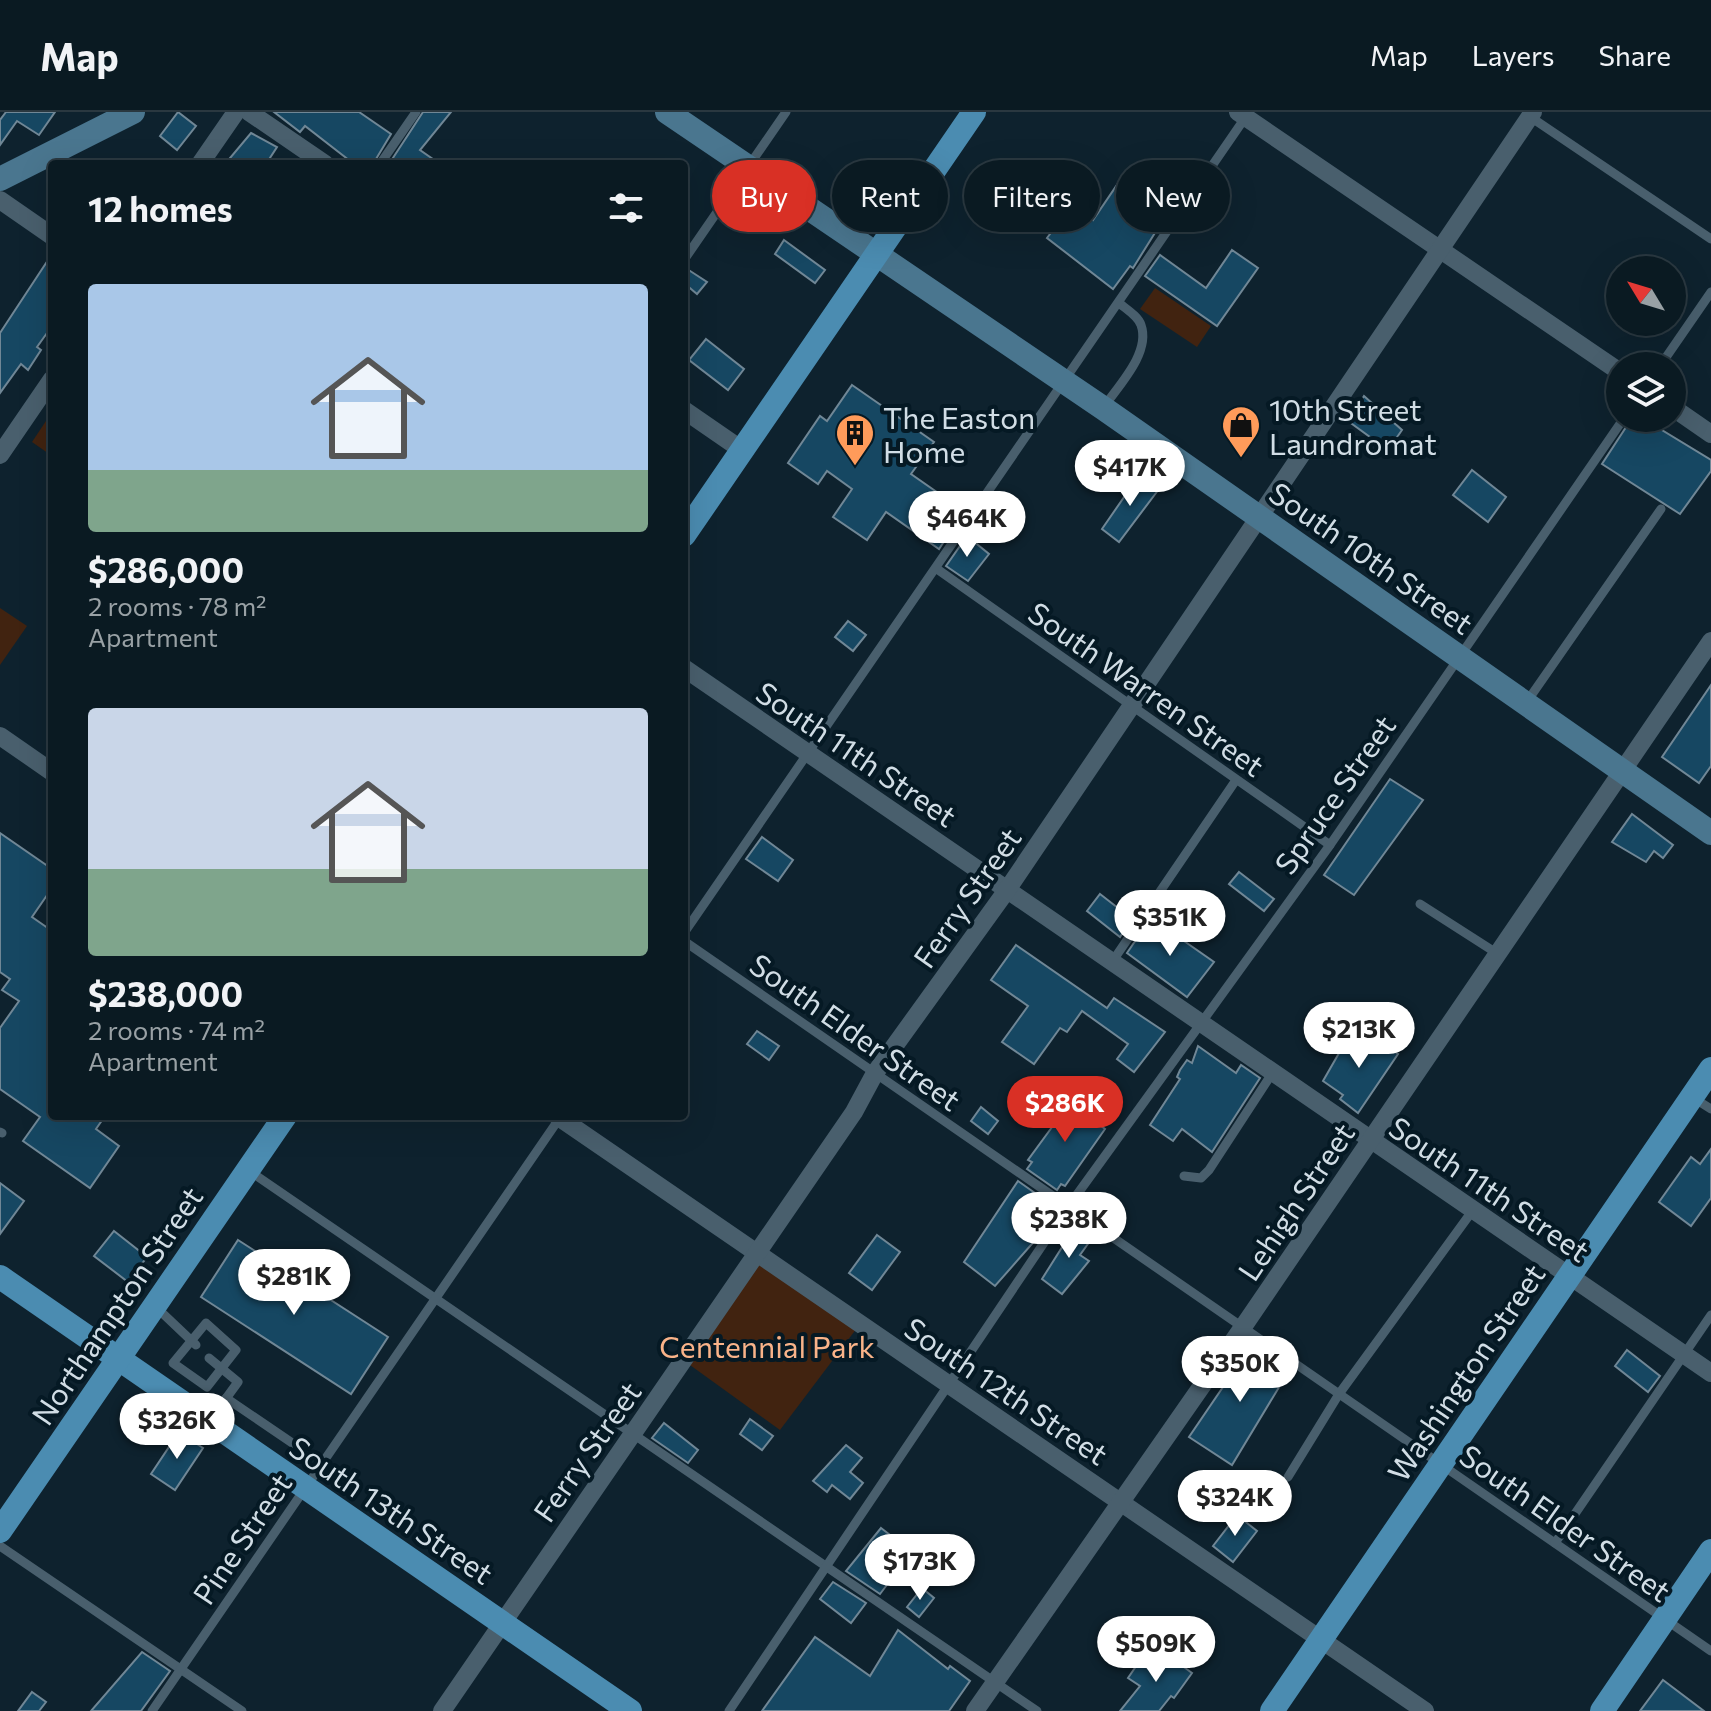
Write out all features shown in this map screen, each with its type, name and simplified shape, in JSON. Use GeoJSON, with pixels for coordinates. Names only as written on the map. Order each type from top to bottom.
{"type":"FeatureCollection","features":[{"type":"Feature","properties":{"kind":"main road"},"geometry":{"type":"LineString","coordinates":[[688,529],[974,112]]}},
{"type":"Feature","properties":{"kind":"main road","name":"Washington Street"},"geometry":{"type":"LineString","coordinates":[[1272,1711],[1569,1276],[1702,1103],[1711,1069]]}},
{"type":"Feature","properties":{"kind":"main road","name":"Northampton Street"},"geometry":{"type":"LineString","coordinates":[[0,1531],[282,1120]]}},
{"type":"Feature","properties":{"kind":"main road","name":"South 13th Street"},"geometry":{"type":"LineString","coordinates":[[0,1277],[502,1623],[604,1699],[630,1711]]}},
{"type":"Feature","properties":{"kind":"main road"},"geometry":{"type":"LineString","coordinates":[[1602,1711],[1711,1551]]}},
{"type":"Feature","properties":{"kind":"street"},"geometry":{"type":"LineString","coordinates":[[0,179],[133,112]]}},
{"type":"Feature","properties":{"kind":"street"},"geometry":{"type":"LineString","coordinates":[[203,160],[236,112]]}},
{"type":"Feature","properties":{"kind":"street"},"geometry":{"type":"LineString","coordinates":[[249,112],[319,160]]}},
{"type":"Feature","properties":{"kind":"street","name":"South 10th Street"},"geometry":{"type":"LineString","coordinates":[[667,112],[738,160]]}},
{"type":"Feature","properties":{"kind":"street"},"geometry":{"type":"LineString","coordinates":[[1244,114],[1606,363]]}},
{"type":"Feature","properties":{"kind":"street","name":"Ferry Street"},"geometry":{"type":"LineString","coordinates":[[442,1711],[854,1112],[875,1073],[1007,890],[1261,519],[1529,114]]}},
{"type":"Feature","properties":{"kind":"street"},"geometry":{"type":"LineString","coordinates":[[0,200],[48,233]]}},
{"type":"Feature","properties":{"kind":"street","name":"South 10th Street"},"geometry":{"type":"LineString","coordinates":[[816,214],[1103,408],[1711,833]]}},
{"type":"Feature","properties":{"kind":"street"},"geometry":{"type":"LineString","coordinates":[[0,455],[48,385]]}},
{"type":"Feature","properties":{"kind":"street"},"geometry":{"type":"LineString","coordinates":[[688,413],[742,450]]}},
{"type":"Feature","properties":{"kind":"street"},"geometry":{"type":"LineString","coordinates":[[1686,417],[1711,434]]}},
{"type":"Feature","properties":{"kind":"street","name":"Lehigh Street"},"geometry":{"type":"LineString","coordinates":[[975,1711],[1122,1503],[1711,641]]}},
{"type":"Feature","properties":{"kind":"street","name":"South 11th Street"},"geometry":{"type":"LineString","coordinates":[[688,671],[1711,1373]]}},
{"type":"Feature","properties":{"kind":"street"},"geometry":{"type":"LineString","coordinates":[[0,736],[48,769]]}},
{"type":"Feature","properties":{"kind":"street","name":"South 12th Street"},"geometry":{"type":"LineString","coordinates":[[563,1120],[1425,1711]]}},
{"type":"Feature","properties":{"kind":"lane"},"geometry":{"type":"LineString","coordinates":[[383,160],[416,112]]}},
{"type":"Feature","properties":{"kind":"lane"},"geometry":{"type":"LineString","coordinates":[[753,160],[786,112]]}},
{"type":"Feature","properties":{"kind":"lane"},"geometry":{"type":"LineString","coordinates":[[688,927],[1065,382],[1244,114]]}},
{"type":"Feature","properties":{"kind":"lane"},"geometry":{"type":"LineString","coordinates":[[1529,114],[1711,239]]}},
{"type":"Feature","properties":{"kind":"lane"},"geometry":{"type":"LineString","coordinates":[[688,254],[712,219]]}},
{"type":"Feature","properties":{"kind":"lane"},"geometry":{"type":"LineString","coordinates":[[1670,352],[1711,292]]}},
{"type":"Feature","properties":{"kind":"lane"},"geometry":{"type":"LineString","coordinates":[[1103,408],[1139,355],[1143,335],[1141,321],[1119,303]]}},
{"type":"Feature","properties":{"kind":"lane","name":"Spruce Street"},"geometry":{"type":"LineString","coordinates":[[729,1711],[1068,1207],[1330,845],[1614,432]]}},
{"type":"Feature","properties":{"kind":"lane"},"geometry":{"type":"LineString","coordinates":[[1526,703],[1661,509]]}},
{"type":"Feature","properties":{"kind":"lane","name":"South Warren Street"},"geometry":{"type":"LineString","coordinates":[[937,569],[1330,845]]}},
{"type":"Feature","properties":{"kind":"lane"},"geometry":{"type":"LineString","coordinates":[[1112,962],[1236,780]]}},
{"type":"Feature","properties":{"kind":"lane"},"geometry":{"type":"LineString","coordinates":[[1420,904],[1498,954]]}},
{"type":"Feature","properties":{"kind":"lane","name":"South Elder Street"},"geometry":{"type":"LineString","coordinates":[[688,944],[1711,1651]]}},
{"type":"Feature","properties":{"kind":"lane"},"geometry":{"type":"LineString","coordinates":[[1184,1176],[1201,1178],[1209,1170],[1273,1072]]}},
{"type":"Feature","properties":{"kind":"lane","name":"Pine Street"},"geometry":{"type":"LineString","coordinates":[[152,1711],[557,1120]]}},
{"type":"Feature","properties":{"kind":"lane"},"geometry":{"type":"LineString","coordinates":[[248,1170],[1037,1711]]}},
{"type":"Feature","properties":{"kind":"lane"},"geometry":{"type":"LineString","coordinates":[[1288,1477],[1339,1394],[1473,1210]]}},
{"type":"Feature","properties":{"kind":"lane"},"geometry":{"type":"LineString","coordinates":[[154,1306],[194,1343]]}},
{"type":"Feature","properties":{"kind":"lane"},"geometry":{"type":"LineString","coordinates":[[1555,1543],[1711,1315]]}},
{"type":"Feature","properties":{"kind":"lane"},"geometry":{"type":"LineString","coordinates":[[206,1323],[236,1350],[221,1369],[207,1387],[173,1363],[194,1343],[206,1323]]}},
{"type":"Feature","properties":{"kind":"lane"},"geometry":{"type":"LineString","coordinates":[[209,1358],[238,1382],[209,1422]]}},
{"type":"Feature","properties":{"kind":"lane"},"geometry":{"type":"LineString","coordinates":[[226,1398],[304,1451]]}},
{"type":"Feature","properties":{"kind":"lane"},"geometry":{"type":"LineString","coordinates":[[0,1546],[242,1711]]}},
{"type":"Feature","properties":{"kind":"green space"},"geometry":{"type":"Polygon","coordinates":[[[1155,288],[1211,326],[1197,347],[1140,309],[1155,288]]]}},
{"type":"Feature","properties":{"kind":"green space"},"geometry":{"type":"Polygon","coordinates":[[[48,418],[48,453],[32,442],[48,418]]]}},
{"type":"Feature","properties":{"kind":"green space"},"geometry":{"type":"Polygon","coordinates":[[[0,608],[27,626],[0,665],[0,608]]]}},
{"type":"Feature","properties":{"kind":"green space","name":"Centennial Park"},"geometry":{"type":"Polygon","coordinates":[[[757,1253],[860,1324],[780,1430],[683,1360],[757,1253]]]}},
{"type":"Feature","properties":{"kind":"building"},"geometry":{"type":"Polygon","coordinates":[[[6,112],[55,112],[39,135],[17,121],[0,145],[0,120],[6,112]]]}},
{"type":"Feature","properties":{"kind":"building"},"geometry":{"type":"Polygon","coordinates":[[[178,112],[196,126],[177,150],[160,136],[178,112]]]}},
{"type":"Feature","properties":{"kind":"building"},"geometry":{"type":"Polygon","coordinates":[[[274,112],[359,112],[391,134],[375,160],[349,160],[305,126],[300,132],[274,112]]]}},
{"type":"Feature","properties":{"kind":"building"},"geometry":{"type":"Polygon","coordinates":[[[423,112],[451,112],[420,150],[434,160],[392,160],[423,112]]]}},
{"type":"Feature","properties":{"kind":"building"},"geometry":{"type":"Polygon","coordinates":[[[251,133],[277,147],[269,160],[228,160],[251,133]]]}},
{"type":"Feature","properties":{"kind":"building"},"geometry":{"type":"Polygon","coordinates":[[[1116,186],[1116,232],[1156,232],[1133,268],[1130,266],[1113,289],[1047,238],[1052,232],[1100,232],[1100,210],[1116,186]]]}},
{"type":"Feature","properties":{"kind":"building"},"geometry":{"type":"Polygon","coordinates":[[[784,240],[825,270],[815,283],[775,254],[784,240]]]}},
{"type":"Feature","properties":{"kind":"building"},"geometry":{"type":"Polygon","coordinates":[[[1232,250],[1258,268],[1217,326],[1145,276],[1160,255],[1206,288],[1232,250]]]}},
{"type":"Feature","properties":{"kind":"building"},"geometry":{"type":"Polygon","coordinates":[[[48,260],[48,332],[37,347],[41,350],[28,370],[21,364],[0,393],[0,333],[48,260]]]}},
{"type":"Feature","properties":{"kind":"building"},"geometry":{"type":"Polygon","coordinates":[[[688,270],[707,282],[697,294],[688,286],[688,270]]]}},
{"type":"Feature","properties":{"kind":"building"},"geometry":{"type":"Polygon","coordinates":[[[706,339],[744,369],[728,390],[689,360],[706,339]]]}},
{"type":"Feature","properties":{"kind":"building","name":"The Easton Home"},"geometry":{"type":"Polygon","coordinates":[[[852,385],[934,442],[911,474],[964,511],[939,549],[886,512],[867,540],[833,517],[852,489],[827,471],[818,484],[788,463],[820,416],[827,421],[852,385]]]}},
{"type":"Feature","properties":{"kind":"building"},"geometry":{"type":"Polygon","coordinates":[[[1364,396],[1402,430],[1388,450],[1348,421],[1364,396]]]}},
{"type":"Feature","properties":{"kind":"building"},"geometry":{"type":"Polygon","coordinates":[[[1623,432],[1665,432],[1711,460],[1711,471],[1680,514],[1602,464],[1623,432]]]}},
{"type":"Feature","properties":{"kind":"building"},"geometry":{"type":"Polygon","coordinates":[[[1472,470],[1506,497],[1488,522],[1453,495],[1472,470]]]}},
{"type":"Feature","properties":{"kind":"building"},"geometry":{"type":"Polygon","coordinates":[[[1140,474],[1159,489],[1119,542],[1102,529],[1140,474]]]}},
{"type":"Feature","properties":{"kind":"building"},"geometry":{"type":"Polygon","coordinates":[[[967,536],[989,554],[968,581],[946,566],[967,536]]]}},
{"type":"Feature","properties":{"kind":"building"},"geometry":{"type":"Polygon","coordinates":[[[848,621],[866,635],[853,651],[835,637],[848,621]]]}},
{"type":"Feature","properties":{"kind":"building"},"geometry":{"type":"Polygon","coordinates":[[[1711,685],[1711,766],[1699,783],[1662,757],[1711,685]]]}},
{"type":"Feature","properties":{"kind":"building"},"geometry":{"type":"Polygon","coordinates":[[[1390,779],[1423,800],[1354,895],[1324,875],[1390,779]]]}},
{"type":"Feature","properties":{"kind":"building"},"geometry":{"type":"Polygon","coordinates":[[[1632,814],[1673,845],[1663,858],[1654,851],[1646,862],[1612,842],[1632,814]]]}},
{"type":"Feature","properties":{"kind":"building"},"geometry":{"type":"Polygon","coordinates":[[[0,833],[48,866],[48,894],[32,917],[48,928],[48,1120],[102,1120],[96,1129],[119,1146],[90,1188],[23,1141],[40,1117],[0,1089],[0,1028],[19,1001],[2,990],[10,979],[0,972],[0,833]]]}},
{"type":"Feature","properties":{"kind":"building"},"geometry":{"type":"Polygon","coordinates":[[[762,837],[793,860],[778,881],[746,859],[762,837]]]}},
{"type":"Feature","properties":{"kind":"building"},"geometry":{"type":"Polygon","coordinates":[[[1239,872],[1274,899],[1264,911],[1229,884],[1239,872]]]}},
{"type":"Feature","properties":{"kind":"building"},"geometry":{"type":"Polygon","coordinates":[[[1100,894],[1132,919],[1120,937],[1087,911],[1100,894]]]}},
{"type":"Feature","properties":{"kind":"building"},"geometry":{"type":"Polygon","coordinates":[[[1151,918],[1214,962],[1187,997],[1127,953],[1151,918]]]}},
{"type":"Feature","properties":{"kind":"building"},"geometry":{"type":"Polygon","coordinates":[[[1016,945],[1107,1008],[1114,998],[1165,1032],[1134,1072],[1117,1059],[1128,1044],[1082,1011],[1067,1032],[1060,1028],[1034,1064],[1002,1042],[1028,1006],[991,980],[1016,945]]]}},
{"type":"Feature","properties":{"kind":"building"},"geometry":{"type":"Polygon","coordinates":[[[757,1031],[779,1046],[769,1060],[747,1044],[757,1031]]]}},
{"type":"Feature","properties":{"kind":"building"},"geometry":{"type":"Polygon","coordinates":[[[1350,1034],[1354,1037],[1356,1034],[1372,1046],[1376,1039],[1398,1054],[1358,1113],[1340,1099],[1343,1095],[1323,1081],[1350,1034]]]}},
{"type":"Feature","properties":{"kind":"building"},"geometry":{"type":"Polygon","coordinates":[[[1198,1046],[1236,1073],[1241,1065],[1260,1078],[1212,1152],[1182,1129],[1173,1141],[1150,1125],[1180,1079],[1177,1077],[1180,1070],[1187,1060],[1192,1063],[1198,1046]]]}},
{"type":"Feature","properties":{"kind":"building"},"geometry":{"type":"Polygon","coordinates":[[[1063,1096],[1105,1129],[1065,1186],[1061,1184],[1057,1190],[1027,1169],[1032,1162],[1028,1160],[1055,1123],[1047,1117],[1063,1096]]]}},
{"type":"Feature","properties":{"kind":"building"},"geometry":{"type":"Polygon","coordinates":[[[981,1107],[998,1121],[988,1134],[971,1121],[981,1107]]]}},
{"type":"Feature","properties":{"kind":"building"},"geometry":{"type":"Polygon","coordinates":[[[1711,1149],[1711,1198],[1691,1226],[1659,1202],[1691,1157],[1700,1164],[1711,1149]]]}},
{"type":"Feature","properties":{"kind":"building"},"geometry":{"type":"Polygon","coordinates":[[[1018,1181],[1049,1203],[1031,1231],[1038,1237],[995,1286],[964,1262],[1018,1181]]]}},
{"type":"Feature","properties":{"kind":"building"},"geometry":{"type":"Polygon","coordinates":[[[0,1183],[24,1201],[0,1234],[0,1183]]]}},
{"type":"Feature","properties":{"kind":"building"},"geometry":{"type":"Polygon","coordinates":[[[1078,1222],[1095,1234],[1080,1255],[1089,1261],[1062,1294],[1042,1279],[1078,1222]]]}},
{"type":"Feature","properties":{"kind":"building"},"geometry":{"type":"Polygon","coordinates":[[[114,1231],[147,1257],[128,1282],[94,1256],[114,1231]]]}},
{"type":"Feature","properties":{"kind":"building"},"geometry":{"type":"Polygon","coordinates":[[[877,1235],[900,1252],[872,1290],[849,1273],[877,1235]]]}},
{"type":"Feature","properties":{"kind":"building"},"geometry":{"type":"Polygon","coordinates":[[[238,1240],[388,1337],[351,1394],[201,1297],[238,1240]]]}},
{"type":"Feature","properties":{"kind":"building"},"geometry":{"type":"Polygon","coordinates":[[[1253,1343],[1290,1369],[1232,1465],[1189,1437],[1253,1343]]]}},
{"type":"Feature","properties":{"kind":"building"},"geometry":{"type":"Polygon","coordinates":[[[1627,1350],[1660,1376],[1648,1392],[1615,1366],[1627,1350]]]}},
{"type":"Feature","properties":{"kind":"building"},"geometry":{"type":"Polygon","coordinates":[[[750,1419],[773,1436],[762,1450],[740,1434],[750,1419]]]}},
{"type":"Feature","properties":{"kind":"building"},"geometry":{"type":"Polygon","coordinates":[[[664,1423],[698,1450],[688,1463],[652,1438],[664,1423]]]}},
{"type":"Feature","properties":{"kind":"building"},"geometry":{"type":"Polygon","coordinates":[[[179,1432],[203,1448],[175,1490],[151,1474],[179,1432]]]}},
{"type":"Feature","properties":{"kind":"building"},"geometry":{"type":"Polygon","coordinates":[[[846,1445],[862,1458],[850,1472],[863,1483],[850,1499],[832,1485],[827,1492],[813,1481],[846,1445]]]}},
{"type":"Feature","properties":{"kind":"building"},"geometry":{"type":"Polygon","coordinates":[[[1237,1515],[1257,1531],[1233,1562],[1213,1546],[1237,1515]]]}},
{"type":"Feature","properties":{"kind":"building"},"geometry":{"type":"Polygon","coordinates":[[[881,1528],[912,1552],[880,1594],[846,1571],[881,1528]]]}},
{"type":"Feature","properties":{"kind":"building"},"geometry":{"type":"Polygon","coordinates":[[[833,1582],[866,1603],[851,1623],[820,1599],[833,1582]]]}},
{"type":"Feature","properties":{"kind":"building"},"geometry":{"type":"Polygon","coordinates":[[[922,1588],[934,1598],[919,1617],[907,1607],[922,1588]]]}},
{"type":"Feature","properties":{"kind":"building"},"geometry":{"type":"Polygon","coordinates":[[[898,1630],[948,1669],[950,1666],[970,1681],[949,1711],[762,1711],[815,1637],[870,1676],[898,1630]]]}},
{"type":"Feature","properties":{"kind":"building"},"geometry":{"type":"Polygon","coordinates":[[[142,1652],[170,1671],[141,1711],[91,1711],[142,1652]]]}},
{"type":"Feature","properties":{"kind":"building"},"geometry":{"type":"Polygon","coordinates":[[[1163,1652],[1192,1673],[1174,1698],[1171,1696],[1159,1711],[1120,1711],[1140,1686],[1128,1678],[1139,1662],[1150,1670],[1163,1652]]]}},
{"type":"Feature","properties":{"kind":"building"},"geometry":{"type":"Polygon","coordinates":[[[1663,1680],[1704,1711],[1640,1711],[1663,1680]]]}},
{"type":"Feature","properties":{"kind":"building"},"geometry":{"type":"Polygon","coordinates":[[[32,1692],[46,1702],[39,1711],[18,1711],[32,1692]]]}},
{"type":"Feature","properties":{"kind":"place","name":"10th Street Laundromat"},"geometry":{"type":"Point","coordinates":[1241,459]}},
{"type":"Feature","properties":{"kind":"place","name":"The Easton Home"},"geometry":{"type":"Point","coordinates":[855,467]}}]}
